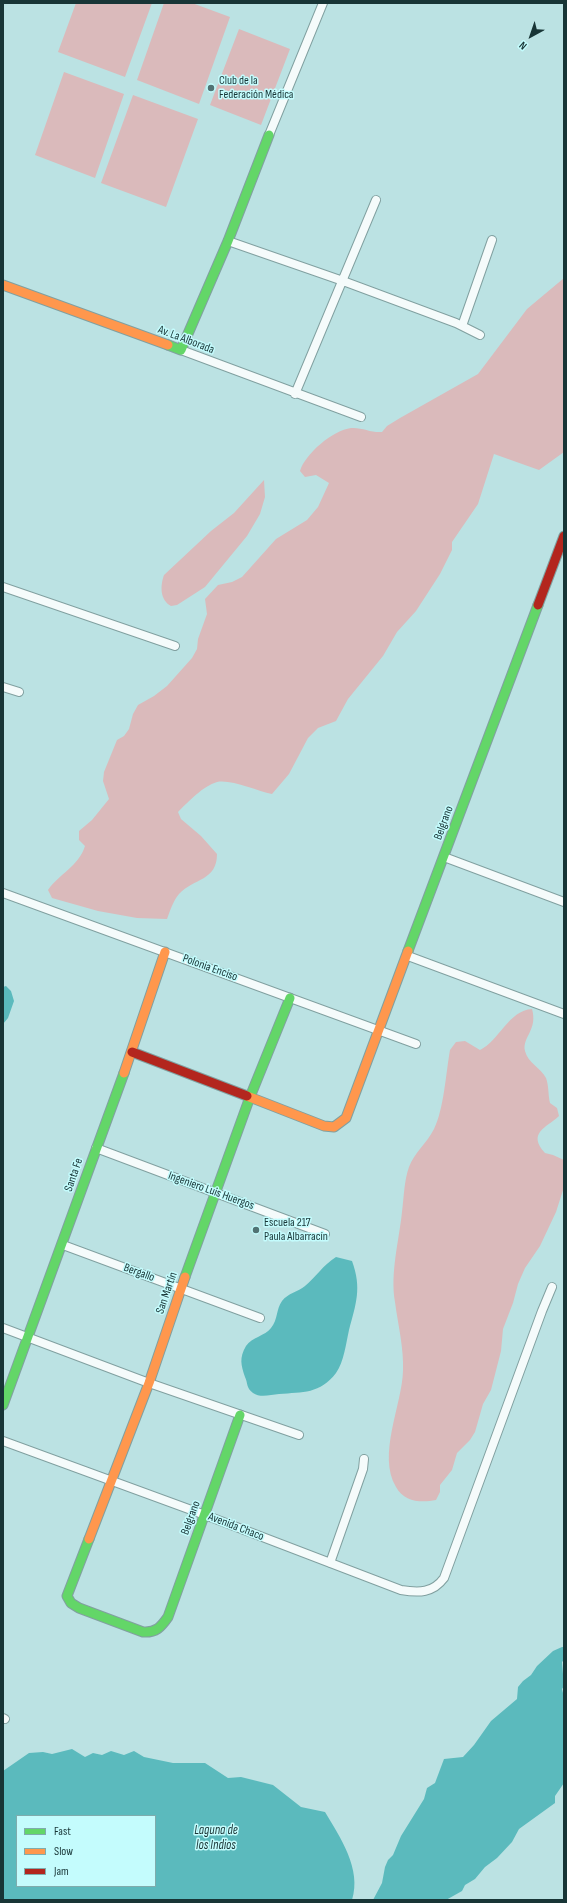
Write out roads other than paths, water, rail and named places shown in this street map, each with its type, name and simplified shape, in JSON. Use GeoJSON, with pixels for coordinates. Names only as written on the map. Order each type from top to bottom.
{"type":"FeatureCollection","features":[{"type":"Feature","properties":{"kind":"street"},"geometry":{"type":"LineString","coordinates":[[181,350],[228,241],[269,135],[324,3]]}},
{"type":"Feature","properties":{"kind":"street"},"geometry":{"type":"LineString","coordinates":[[296,394],[376,200]]}},
{"type":"Feature","properties":{"kind":"street"},"geometry":{"type":"LineString","coordinates":[[462,326],[492,240]]}},
{"type":"Feature","properties":{"kind":"street"},"geometry":{"type":"LineString","coordinates":[[228,241],[343,281],[462,326],[480,335]]}},
{"type":"Feature","properties":{"kind":"street","name":"Av. La Alborada"},"geometry":{"type":"LineString","coordinates":[[3,285],[361,417]]}},
{"type":"Feature","properties":{"kind":"street","name":"Belgrano"},"geometry":{"type":"LineString","coordinates":[[250,1097],[324,1126],[334,1127],[346,1118],[408,956],[498,709],[564,536]]}},
{"type":"Feature","properties":{"kind":"street"},"geometry":{"type":"LineString","coordinates":[[3,587],[175,646]]}},
{"type":"Feature","properties":{"kind":"street"},"geometry":{"type":"LineString","coordinates":[[3,687],[19,692]]}},
{"type":"Feature","properties":{"kind":"street"},"geometry":{"type":"LineString","coordinates":[[444,857],[564,902]]}},
{"type":"Feature","properties":{"kind":"street","name":"Polonia Enciso"},"geometry":{"type":"LineString","coordinates":[[3,893],[416,1044]]}},
{"type":"Feature","properties":{"kind":"street","name":"Santa Fe"},"geometry":{"type":"LineString","coordinates":[[3,1405],[132,1052],[165,952]]}},
{"type":"Feature","properties":{"kind":"street"},"geometry":{"type":"LineString","coordinates":[[408,956],[564,1014]]}},
{"type":"Feature","properties":{"kind":"street","name":"San Martín"},"geometry":{"type":"LineString","coordinates":[[160,1628],[152,1634],[142,1632],[79,1608],[72,1603],[67,1596],[149,1383],[181,1288],[250,1097],[290,998]]}},
{"type":"Feature","properties":{"kind":"street"},"geometry":{"type":"LineString","coordinates":[[132,1052],[250,1097]]}},
{"type":"Feature","properties":{"kind":"street","name":"Ingeniero Luis Huergos"},"geometry":{"type":"LineString","coordinates":[[96,1148],[325,1234]]}},
{"type":"Feature","properties":{"kind":"street","name":"Bergallo"},"geometry":{"type":"LineString","coordinates":[[62,1245],[260,1318]]}},
{"type":"Feature","properties":{"kind":"street","name":"Avenida Chaco"},"geometry":{"type":"LineString","coordinates":[[3,1441],[112,1480],[401,1590],[412,1592],[437,1587],[444,1578],[539,1318],[552,1287]]}},
{"type":"Feature","properties":{"kind":"street"},"geometry":{"type":"LineString","coordinates":[[3,1328],[149,1383],[299,1435]]}},
{"type":"Feature","properties":{"kind":"street","name":"Belgrano"},"geometry":{"type":"LineString","coordinates":[[160,1628],[168,1617],[240,1415]]}},
{"type":"Feature","properties":{"kind":"street"},"geometry":{"type":"LineString","coordinates":[[330,1562],[363,1469],[364,1459]]}},
{"type":"Feature","properties":{"kind":"water"},"geometry":{"type":"Polygon","coordinates":[[[6,986],[11,991],[14,1001],[8,1018],[3,1024],[3,987],[6,986]]]}},
{"type":"Feature","properties":{"kind":"water"},"geometry":{"type":"Polygon","coordinates":[[[336,1257],[352,1261],[357,1280],[357,1296],[354,1312],[339,1369],[324,1385],[310,1391],[265,1396],[256,1395],[248,1387],[242,1365],[242,1354],[246,1346],[271,1328],[275,1322],[280,1304],[284,1298],[305,1286],[336,1257]]]}},
{"type":"Feature","properties":{"kind":"water"},"geometry":{"type":"Polygon","coordinates":[[[564,1647],[564,1660],[562,1662],[564,1686],[562,1689],[564,1697],[564,1783],[555,1796],[555,1803],[519,1829],[512,1842],[497,1858],[485,1867],[475,1879],[465,1885],[462,1891],[446,1900],[373,1900],[382,1883],[388,1860],[393,1855],[401,1836],[424,1799],[427,1788],[435,1783],[444,1759],[463,1757],[474,1745],[491,1721],[517,1699],[518,1687],[523,1681],[531,1675],[537,1666],[553,1651],[564,1647]]]}},
{"type":"Feature","properties":{"kind":"water","name":"Laguna de los Indios"},"geometry":{"type":"Polygon","coordinates":[[[72,1749],[85,1757],[93,1753],[102,1755],[111,1751],[124,1755],[134,1751],[144,1757],[173,1763],[205,1763],[228,1778],[241,1777],[273,1785],[301,1807],[325,1812],[343,1843],[352,1865],[354,1888],[352,1900],[3,1900],[3,1771],[29,1753],[43,1752],[52,1754],[72,1749]]]}},
{"type":"Feature","properties":{"kind":"place","name":"Club de la Federación Médica"},"geometry":{"type":"Point","coordinates":[211,88]}},
{"type":"Feature","properties":{"kind":"place","name":"Escuela 217 Paula Albarracín"},"geometry":{"type":"Point","coordinates":[256,1230]}}]}
